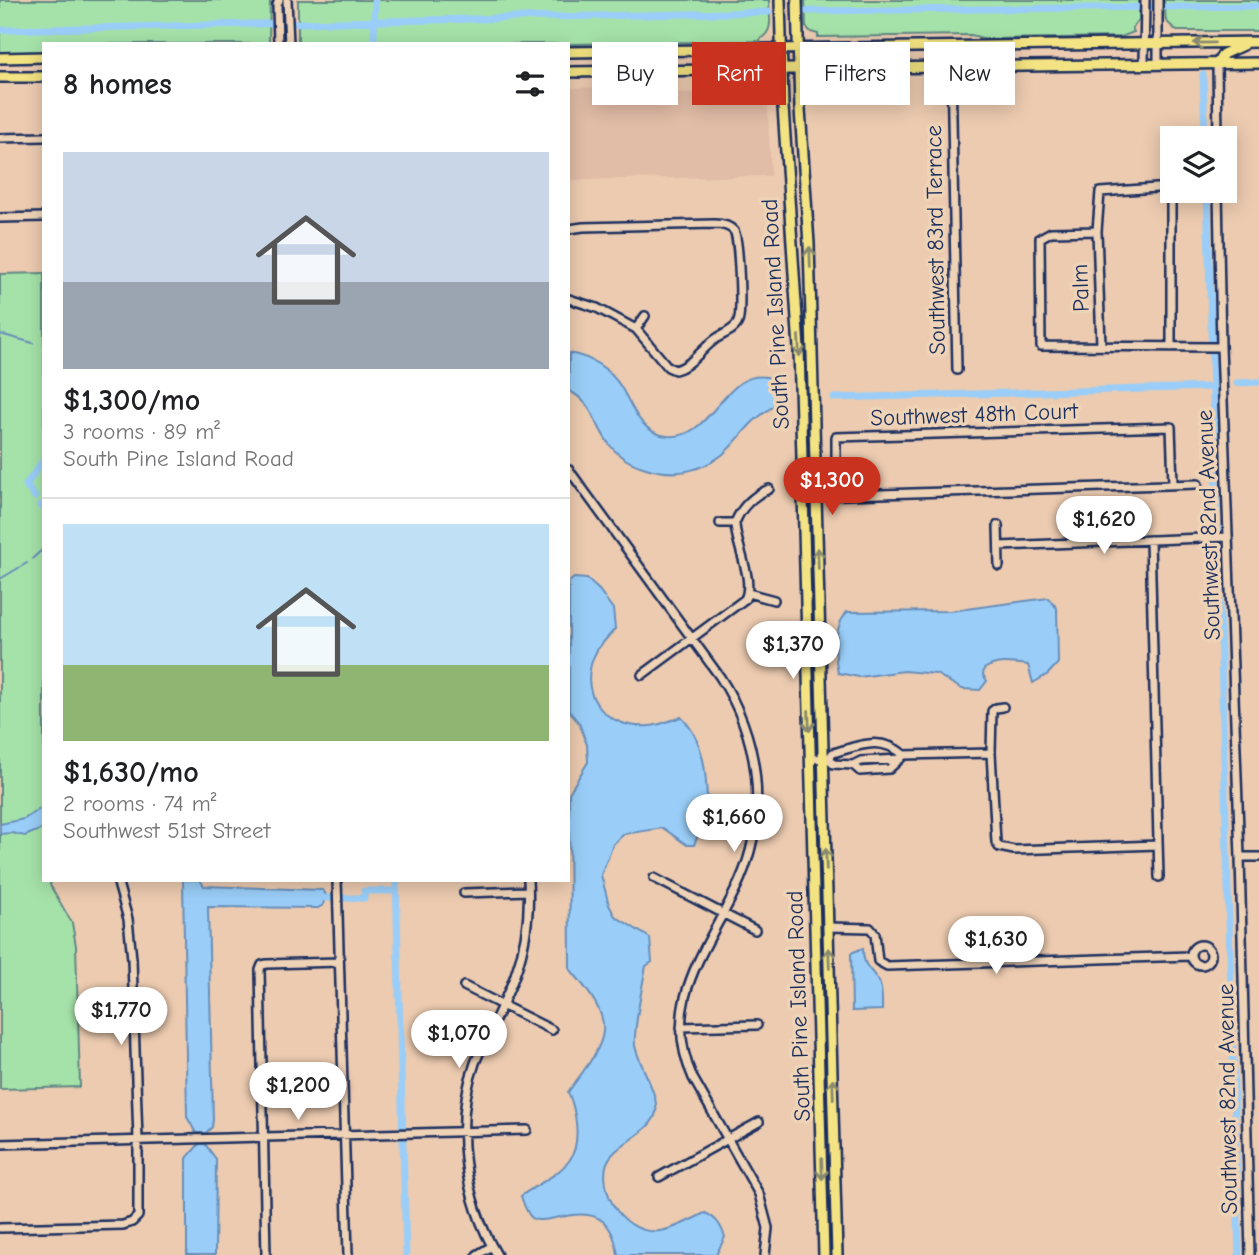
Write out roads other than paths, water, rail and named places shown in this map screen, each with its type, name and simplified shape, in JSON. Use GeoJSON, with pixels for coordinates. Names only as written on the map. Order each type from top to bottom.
{"type":"FeatureCollection","features":[{"type":"Feature","properties":{"kind":"main road","name":"South Pine Island Road"},"geometry":{"type":"LineString","coordinates":[[780,0],[781,42]]}},
{"type":"Feature","properties":{"kind":"main road","name":"South Pine Island Road"},"geometry":{"type":"LineString","coordinates":[[797,0],[809,244],[826,758],[836,1255]]}},
{"type":"Feature","properties":{"kind":"main road"},"geometry":{"type":"LineString","coordinates":[[786,49],[1255,42]]}},
{"type":"Feature","properties":{"kind":"main road"},"geometry":{"type":"LineString","coordinates":[[1216,64],[1229,50],[1255,42]]}},
{"type":"Feature","properties":{"kind":"main road"},"geometry":{"type":"LineString","coordinates":[[570,52],[692,50]]}},
{"type":"Feature","properties":{"kind":"main road"},"geometry":{"type":"LineString","coordinates":[[0,58],[42,57]]}},
{"type":"Feature","properties":{"kind":"main road"},"geometry":{"type":"LineString","coordinates":[[1015,65],[1259,63]]}},
{"type":"Feature","properties":{"kind":"main road"},"geometry":{"type":"LineString","coordinates":[[786,69],[924,67]]}},
{"type":"Feature","properties":{"kind":"main road"},"geometry":{"type":"LineString","coordinates":[[570,72],[692,70]]}},
{"type":"Feature","properties":{"kind":"main road"},"geometry":{"type":"LineString","coordinates":[[0,77],[42,77]]}},
{"type":"Feature","properties":{"kind":"main road","name":"South Pine Island Road"},"geometry":{"type":"LineString","coordinates":[[784,105],[799,349],[824,1255]]}},
{"type":"Feature","properties":{"kind":"main road"},"geometry":{"type":"LineString","coordinates":[[805,582],[819,582]]}},
{"type":"Feature","properties":{"kind":"street"},"geometry":{"type":"LineString","coordinates":[[1144,63],[1145,0]]}},
{"type":"Feature","properties":{"kind":"street"},"geometry":{"type":"LineString","coordinates":[[1158,0],[1158,63]]}},
{"type":"Feature","properties":{"kind":"street"},"geometry":{"type":"LineString","coordinates":[[278,2],[278,42]]}},
{"type":"Feature","properties":{"kind":"street"},"geometry":{"type":"LineString","coordinates":[[288,2],[289,42]]}},
{"type":"Feature","properties":{"kind":"street"},"geometry":{"type":"LineString","coordinates":[[1216,64],[1218,126]]}},
{"type":"Feature","properties":{"kind":"street","name":"Southwest 83rd Terrace"},"geometry":{"type":"LineString","coordinates":[[952,105],[957,370]]}},
{"type":"Feature","properties":{"kind":"street"},"geometry":{"type":"LineString","coordinates":[[0,138],[42,137]]}},
{"type":"Feature","properties":{"kind":"street","name":"Palm"},"geometry":{"type":"LineString","coordinates":[[1101,345],[1097,231],[1100,192],[1171,187],[1171,347]]}},
{"type":"Feature","properties":{"kind":"street","name":"Southwest 82nd Avenue"},"geometry":{"type":"LineString","coordinates":[[1218,203],[1225,537],[1240,857],[1250,1255]]}},
{"type":"Feature","properties":{"kind":"street"},"geometry":{"type":"LineString","coordinates":[[0,218],[42,217]]}},
{"type":"Feature","properties":{"kind":"street"},"geometry":{"type":"LineString","coordinates":[[570,229],[714,224],[727,226],[733,230],[738,242],[740,316],[737,325],[706,346],[687,364],[675,370],[668,367],[635,328],[597,308],[570,299]]}},
{"type":"Feature","properties":{"kind":"street"},"geometry":{"type":"LineString","coordinates":[[1097,231],[1051,232],[1040,238],[1041,346],[1221,347]]}},
{"type":"Feature","properties":{"kind":"street"},"geometry":{"type":"LineString","coordinates":[[635,328],[645,316]]}},
{"type":"Feature","properties":{"kind":"street","name":"Southwest 48th Court"},"geometry":{"type":"LineString","coordinates":[[836,495],[836,438],[1171,427],[1173,484]]}},
{"type":"Feature","properties":{"kind":"street"},"geometry":{"type":"LineString","coordinates":[[570,471],[720,677],[736,705],[749,739],[756,772],[757,804],[750,852],[723,914],[687,984],[682,1003],[681,1027],[683,1049],[689,1068],[762,1202],[768,1228],[765,1255]]}},
{"type":"Feature","properties":{"kind":"street"},"geometry":{"type":"LineString","coordinates":[[816,496],[1198,484]]}},
{"type":"Feature","properties":{"kind":"street"},"geometry":{"type":"LineString","coordinates":[[642,675],[740,603],[748,593],[735,523],[752,498],[769,489]]}},
{"type":"Feature","properties":{"kind":"street"},"geometry":{"type":"LineString","coordinates":[[720,523],[735,523]]}},
{"type":"Feature","properties":{"kind":"street"},"geometry":{"type":"LineString","coordinates":[[998,525],[999,566]]}},
{"type":"Feature","properties":{"kind":"street"},"geometry":{"type":"LineString","coordinates":[[999,546],[1225,537]]}},
{"type":"Feature","properties":{"kind":"street"},"geometry":{"type":"LineString","coordinates":[[1150,540],[1159,877]]}},
{"type":"Feature","properties":{"kind":"street"},"geometry":{"type":"LineString","coordinates":[[748,593],[774,600]]}},
{"type":"Feature","properties":{"kind":"street"},"geometry":{"type":"LineString","coordinates":[[1003,707],[992,711],[991,753],[996,842],[999,847],[1014,850],[1158,845]]}},
{"type":"Feature","properties":{"kind":"street"},"geometry":{"type":"LineString","coordinates":[[810,759],[826,758],[833,753],[872,742],[898,750],[902,757]]}},
{"type":"Feature","properties":{"kind":"street"},"geometry":{"type":"LineString","coordinates":[[878,770],[884,746]]}},
{"type":"Feature","properties":{"kind":"street"},"geometry":{"type":"LineString","coordinates":[[826,758],[834,764],[853,765],[860,761],[902,757],[991,753]]}},
{"type":"Feature","properties":{"kind":"street"},"geometry":{"type":"LineString","coordinates":[[853,765],[860,771],[889,769],[902,757]]}},
{"type":"Feature","properties":{"kind":"street"},"geometry":{"type":"LineString","coordinates":[[1240,857],[1259,857]]}},
{"type":"Feature","properties":{"kind":"street"},"geometry":{"type":"LineString","coordinates":[[654,878],[755,930]]}},
{"type":"Feature","properties":{"kind":"street"},"geometry":{"type":"LineString","coordinates":[[0,1228],[123,1225],[136,1218],[139,1203],[132,959],[128,919],[118,882]]}},
{"type":"Feature","properties":{"kind":"street"},"geometry":{"type":"LineString","coordinates":[[337,882],[348,1255]]}},
{"type":"Feature","properties":{"kind":"street"},"geometry":{"type":"LineString","coordinates":[[497,1255],[472,1195],[464,1132],[471,1076],[515,977],[523,949],[528,919],[528,882]]}},
{"type":"Feature","properties":{"kind":"street"},"geometry":{"type":"LineString","coordinates":[[464,893],[528,891]]}},
{"type":"Feature","properties":{"kind":"street"},"geometry":{"type":"LineString","coordinates":[[828,927],[870,928],[875,934],[878,961],[887,966],[1190,956]]}},
{"type":"Feature","properties":{"kind":"street"},"geometry":{"type":"LineString","coordinates":[[266,1255],[260,970],[262,965],[339,962]]}},
{"type":"Feature","properties":{"kind":"street"},"geometry":{"type":"LineString","coordinates":[[464,986],[552,1030]]}},
{"type":"Feature","properties":{"kind":"street"},"geometry":{"type":"LineString","coordinates":[[681,1027],[757,1025]]}},
{"type":"Feature","properties":{"kind":"street"},"geometry":{"type":"LineString","coordinates":[[659,1177],[759,1122]]}},
{"type":"Feature","properties":{"kind":"street"},"geometry":{"type":"LineString","coordinates":[[0,1144],[527,1130]]}},
{"type":"Feature","properties":{"kind":"street"},"geometry":{"type":"LineString","coordinates":[[477,1255],[492,1246]]}},
{"type":"Feature","properties":{"kind":"water"},"geometry":{"type":"Polygon","coordinates":[[[570,353],[584,357],[605,369],[621,387],[644,424],[650,430],[667,436],[684,434],[698,426],[733,389],[746,380],[761,376],[779,381],[782,399],[755,420],[713,461],[695,469],[666,472],[634,464],[619,455],[607,441],[587,406],[570,392],[570,353]]]}},
{"type":"Feature","properties":{"kind":"water"},"geometry":{"type":"Polygon","coordinates":[[[574,578],[587,579],[613,609],[615,629],[597,650],[591,665],[589,680],[598,705],[607,715],[619,722],[634,726],[654,725],[681,717],[690,728],[702,754],[706,783],[708,826],[699,833],[694,845],[687,845],[663,828],[624,834],[613,844],[601,875],[609,905],[615,916],[650,938],[652,962],[646,966],[635,1046],[656,1105],[653,1120],[647,1127],[609,1158],[605,1178],[607,1190],[611,1202],[626,1221],[648,1231],[666,1230],[705,1213],[713,1217],[725,1237],[716,1255],[618,1255],[612,1233],[602,1221],[590,1215],[539,1220],[529,1215],[521,1196],[559,1171],[573,1154],[577,1136],[568,1092],[593,1057],[603,1031],[602,1018],[596,1004],[570,969],[570,791],[588,762],[587,745],[579,723],[570,712],[570,581],[574,578]]]}},
{"type":"Feature","properties":{"kind":"water"},"geometry":{"type":"Polygon","coordinates":[[[1048,598],[1057,608],[1058,663],[1048,674],[1033,683],[1028,665],[1011,663],[994,664],[984,669],[983,675],[987,681],[980,690],[962,689],[936,674],[904,671],[859,677],[838,673],[836,641],[847,612],[951,611],[1048,598]]]}},
{"type":"Feature","properties":{"kind":"water"},"geometry":{"type":"Polygon","coordinates":[[[42,807],[42,829],[25,836],[0,834],[0,824],[24,819],[42,807]]]}},
{"type":"Feature","properties":{"kind":"water"},"geometry":{"type":"Polygon","coordinates":[[[183,882],[201,882],[204,886],[323,890],[326,895],[323,905],[318,908],[208,907],[212,1127],[206,1133],[196,1133],[187,1117],[183,882]]]}},
{"type":"Feature","properties":{"kind":"water"},"geometry":{"type":"Polygon","coordinates":[[[863,948],[866,964],[880,985],[882,1010],[852,1011],[851,953],[863,948]]]}},
{"type":"Feature","properties":{"kind":"water"},"geometry":{"type":"Polygon","coordinates":[[[199,1144],[205,1144],[216,1159],[215,1255],[187,1255],[187,1158],[199,1144]]]}},
{"type":"Feature","properties":{"kind":"waterway"},"geometry":{"type":"LineString","coordinates":[[374,38],[375,0]]}},
{"type":"Feature","properties":{"kind":"waterway"},"geometry":{"type":"LineString","coordinates":[[806,11],[1259,6]]}},
{"type":"Feature","properties":{"kind":"waterway"},"geometry":{"type":"LineString","coordinates":[[0,30],[769,12]]}},
{"type":"Feature","properties":{"kind":"waterway"},"geometry":{"type":"LineString","coordinates":[[1203,75],[1205,126]]}},
{"type":"Feature","properties":{"kind":"waterway"},"geometry":{"type":"LineString","coordinates":[[1207,203],[1239,1255]]}},
{"type":"Feature","properties":{"kind":"waterway"},"geometry":{"type":"LineString","coordinates":[[0,334],[33,343]]}},
{"type":"Feature","properties":{"kind":"waterway"},"geometry":{"type":"LineString","coordinates":[[1237,383],[1259,382]]}},
{"type":"Feature","properties":{"kind":"waterway"},"geometry":{"type":"LineString","coordinates":[[834,398],[1212,387]]}},
{"type":"Feature","properties":{"kind":"waterway"},"geometry":{"type":"LineString","coordinates":[[35,497],[26,485],[42,462]]}},
{"type":"Feature","properties":{"kind":"waterway"},"geometry":{"type":"LineString","coordinates":[[32,559],[42,550]]}},
{"type":"Feature","properties":{"kind":"waterway"},"geometry":{"type":"LineString","coordinates":[[0,579],[27,563]]}},
{"type":"Feature","properties":{"kind":"waterway"},"geometry":{"type":"LineString","coordinates":[[396,882],[406,1255]]}},
{"type":"Feature","properties":{"kind":"waterway"},"geometry":{"type":"LineString","coordinates":[[342,898],[364,898],[364,891],[396,891]]}},
{"type":"Feature","properties":{"kind":"waterway"},"geometry":{"type":"LineString","coordinates":[[326,898],[332,898]]}}]}
